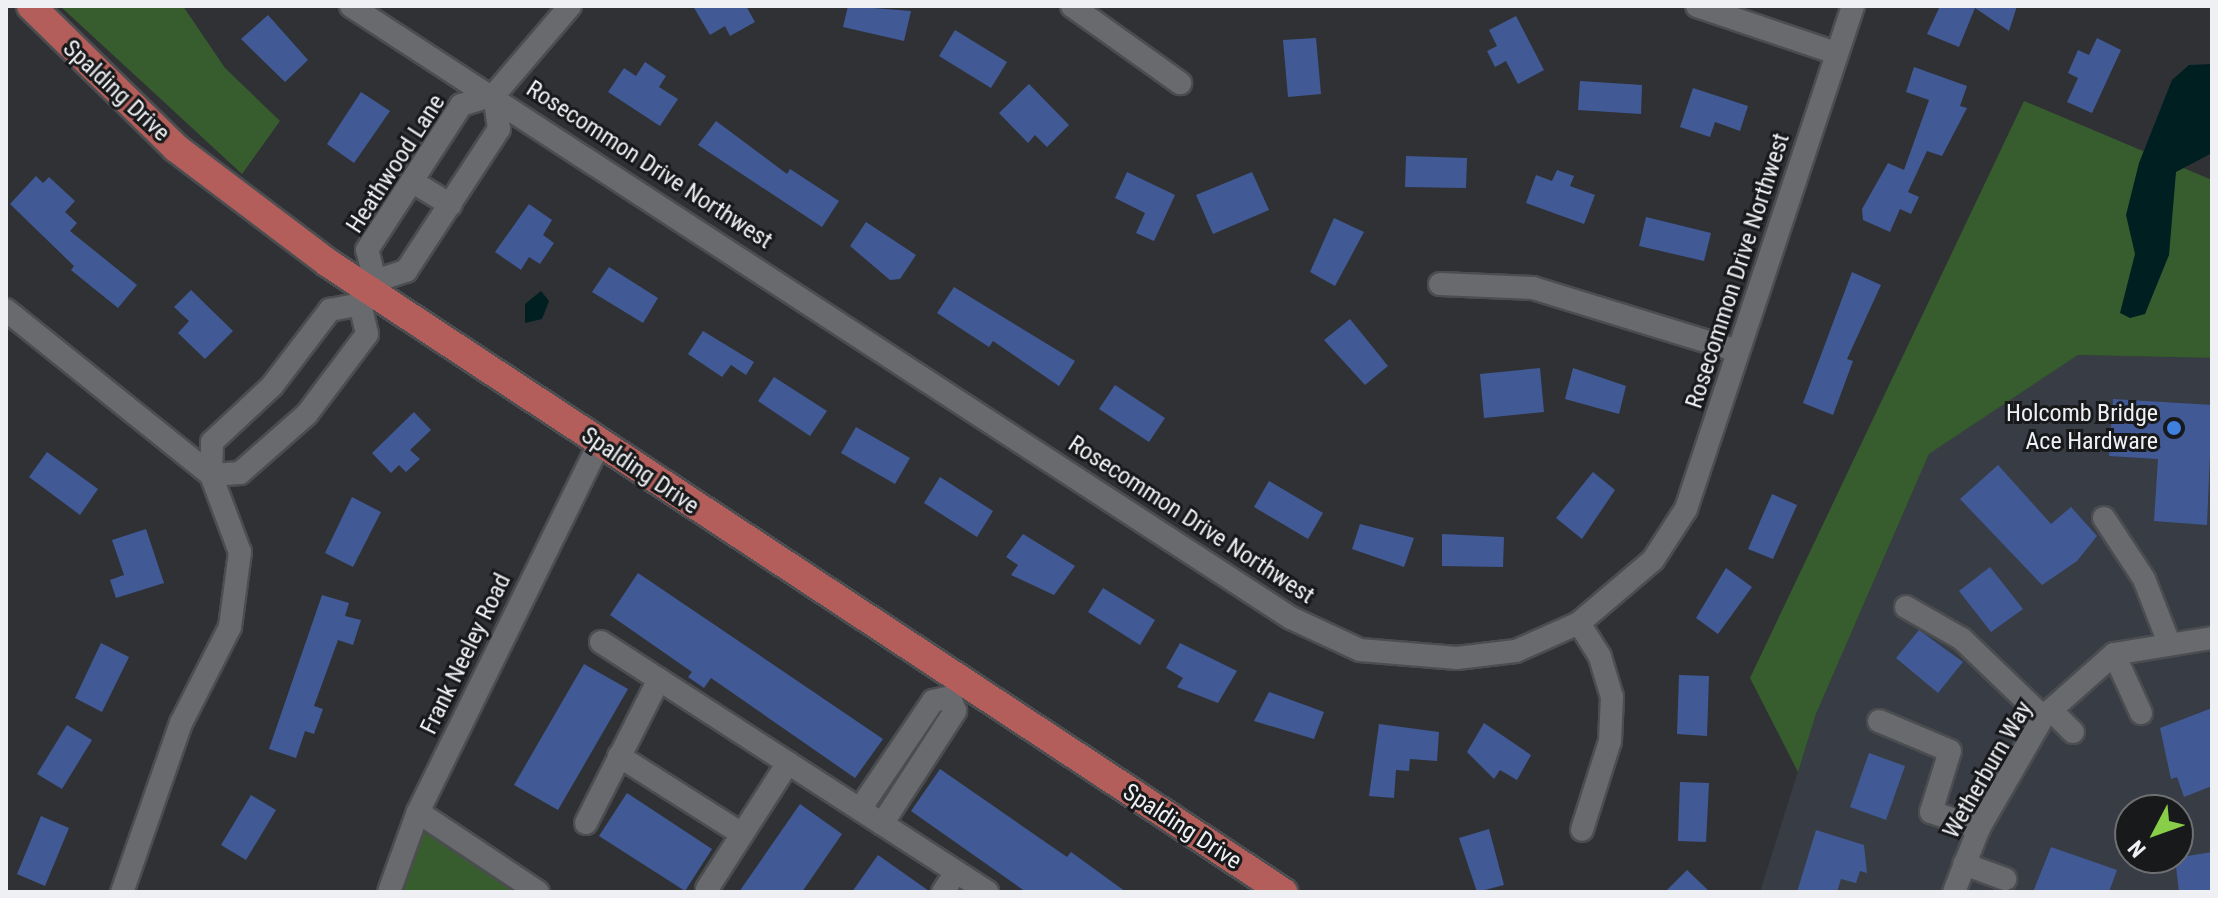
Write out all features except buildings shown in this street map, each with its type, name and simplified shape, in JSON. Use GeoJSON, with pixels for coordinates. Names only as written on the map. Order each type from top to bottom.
{"type":"FeatureCollection","features":[{"type":"Feature","properties":{"kind":"main road","name":"Spalding Drive"},"geometry":{"type":"LineString","coordinates":[[31,6],[176,148],[368,292],[599,444],[954,690],[1283,892]]}},
{"type":"Feature","properties":{"kind":"street","name":"Rosecommon Drive Northwest"},"geometry":{"type":"LineString","coordinates":[[351,6],[494,95],[1293,619],[1360,650],[1457,658],[1516,651],[1579,623],[1653,560],[1686,509],[1853,6]]}},
{"type":"Feature","properties":{"kind":"street","name":"Heathwood Lane"},"geometry":{"type":"LineString","coordinates":[[211,475],[240,473],[307,414],[367,334],[367,250],[461,105],[494,95],[570,6]]}},
{"type":"Feature","properties":{"kind":"street"},"geometry":{"type":"LineString","coordinates":[[1072,6],[1180,83]]}},
{"type":"Feature","properties":{"kind":"street"},"geometry":{"type":"LineString","coordinates":[[1697,6],[1836,53]]}},
{"type":"Feature","properties":{"kind":"street"},"geometry":{"type":"LineString","coordinates":[[211,475],[212,442],[272,386],[330,310],[406,271],[499,129],[494,95]]}},
{"type":"Feature","properties":{"kind":"street"},"geometry":{"type":"LineString","coordinates":[[413,182],[451,205]]}},
{"type":"Feature","properties":{"kind":"street"},"geometry":{"type":"LineString","coordinates":[[1440,284],[1533,288],[1738,351]]}},
{"type":"Feature","properties":{"kind":"street"},"geometry":{"type":"LineString","coordinates":[[6,310],[211,475],[226,501],[240,552],[230,627],[181,723],[122,892]]}},
{"type":"Feature","properties":{"kind":"street","name":"Frank Neeley Road"},"geometry":{"type":"LineString","coordinates":[[389,892],[418,812],[599,444]]}},
{"type":"Feature","properties":{"kind":"street"},"geometry":{"type":"LineString","coordinates":[[2104,518],[2144,579],[2169,643]]}},
{"type":"Feature","properties":{"kind":"street"},"geometry":{"type":"LineString","coordinates":[[1906,607],[1962,639],[2047,714],[2073,732]]}},
{"type":"Feature","properties":{"kind":"street"},"geometry":{"type":"LineString","coordinates":[[1579,623],[1600,657],[1612,697],[1610,741],[1582,830]]}},
{"type":"Feature","properties":{"kind":"street"},"geometry":{"type":"LineString","coordinates":[[2141,713],[2114,654],[2212,638]]}},
{"type":"Feature","properties":{"kind":"street"},"geometry":{"type":"LineString","coordinates":[[601,642],[987,892]]}},
{"type":"Feature","properties":{"kind":"street","name":"Wetherburn Way"},"geometry":{"type":"LineString","coordinates":[[1954,892],[1979,828],[2047,714],[2114,654]]}},
{"type":"Feature","properties":{"kind":"street"},"geometry":{"type":"LineString","coordinates":[[586,823],[659,679]]}},
{"type":"Feature","properties":{"kind":"street"},"geometry":{"type":"LineString","coordinates":[[860,809],[933,701],[954,690],[955,711],[882,824]]}},
{"type":"Feature","properties":{"kind":"street"},"geometry":{"type":"LineString","coordinates":[[1879,721],[1950,751],[1931,812],[1979,828]]}},
{"type":"Feature","properties":{"kind":"street"},"geometry":{"type":"LineString","coordinates":[[619,756],[742,834]]}},
{"type":"Feature","properties":{"kind":"street"},"geometry":{"type":"LineString","coordinates":[[707,889],[788,763]]}},
{"type":"Feature","properties":{"kind":"street"},"geometry":{"type":"LineString","coordinates":[[418,812],[538,892]]}},
{"type":"Feature","properties":{"kind":"street"},"geometry":{"type":"LineString","coordinates":[[1964,864],[2005,879]]}},
{"type":"Feature","properties":{"kind":"street"},"geometry":{"type":"LineString","coordinates":[[943,892],[956,872]]}},
{"type":"Feature","properties":{"kind":"shaded area"},"geometry":{"type":"Polygon","coordinates":[[[2078,355],[2212,358],[2212,892],[1760,892],[1816,714],[1929,454],[2078,355]]]}},
{"type":"Feature","properties":{"kind":"green space"},"geometry":{"type":"Polygon","coordinates":[[[60,6],[183,6],[225,68],[280,121],[242,174],[60,6]]]}},
{"type":"Feature","properties":{"kind":"green space"},"geometry":{"type":"Polygon","coordinates":[[[2024,101],[2212,180],[2212,358],[2078,355],[1929,454],[1816,714],[1798,772],[1750,678],[2024,101]]]}},
{"type":"Feature","properties":{"kind":"green space"},"geometry":{"type":"Polygon","coordinates":[[[418,812],[538,892],[389,892],[418,812]]]}},
{"type":"Feature","properties":{"kind":"water"},"geometry":{"type":"Polygon","coordinates":[[[2212,64],[2212,153],[2176,172],[2169,255],[2145,314],[2130,318],[2120,313],[2135,254],[2126,215],[2139,163],[2172,80],[2189,65],[2212,64]]]}},
{"type":"Feature","properties":{"kind":"water"},"geometry":{"type":"Polygon","coordinates":[[[541,291],[549,301],[542,319],[525,323],[525,304],[541,291]]]}},
{"type":"Feature","properties":{"kind":"place","name":"Holcomb Bridge Ace Hardware"},"geometry":{"type":"Point","coordinates":[2174,428]}}]}
